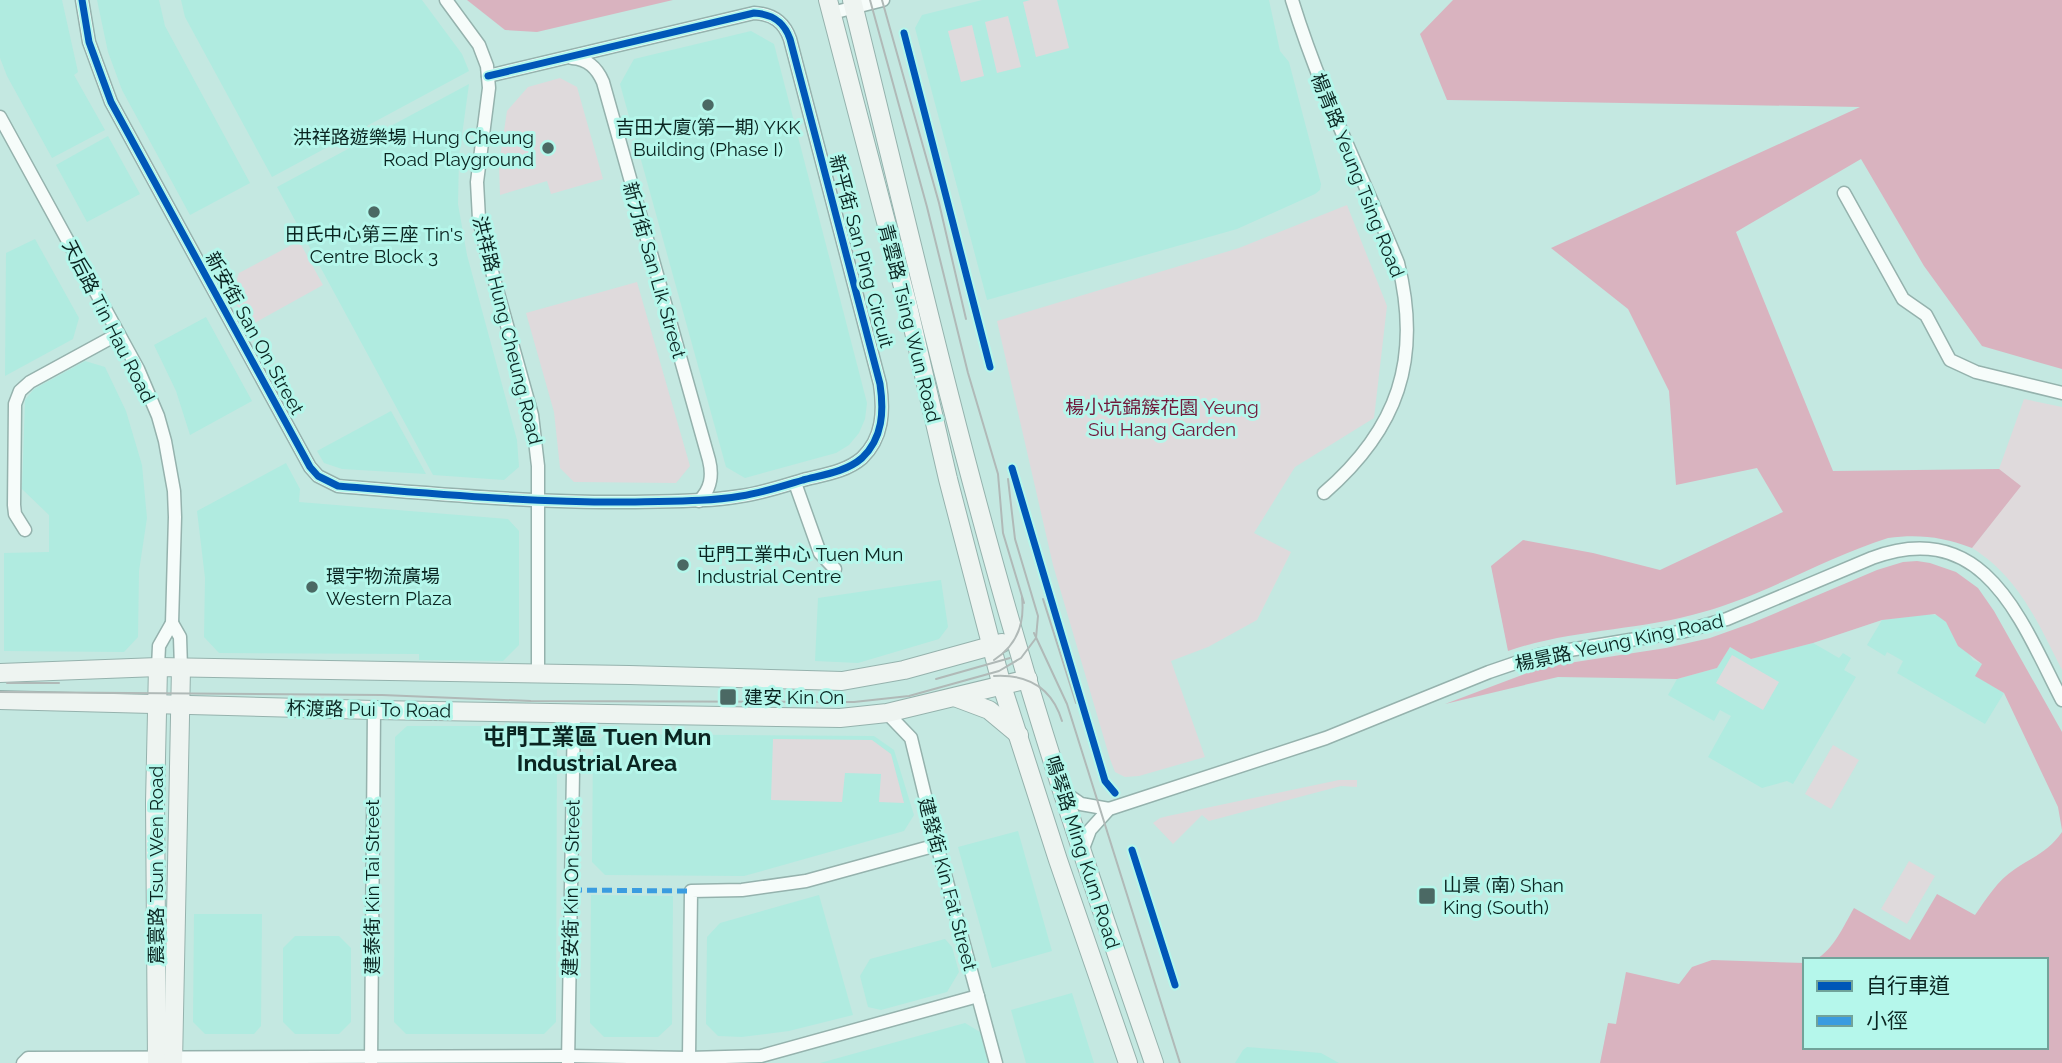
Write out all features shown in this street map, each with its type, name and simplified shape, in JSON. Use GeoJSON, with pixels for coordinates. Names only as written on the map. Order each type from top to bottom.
{"type":"FeatureCollection","features":[{"type":"Feature","properties":{"kind":"main road","name":"青雲路 Tsing Wun Road"},"geometry":{"type":"LineString","coordinates":[[853,4],[934,335],[1016,639]]}},
{"type":"Feature","properties":{"kind":"main road","name":"青雲路 Tsing Wun Road"},"geometry":{"type":"LineString","coordinates":[[830,6],[908,306],[948,479],[993,646]]}},
{"type":"Feature","properties":{"kind":"main road","name":"杯渡路 Pui To Road"},"geometry":{"type":"LineString","coordinates":[[0,673],[158,667],[842,681],[904,670],[1016,639]]}},
{"type":"Feature","properties":{"kind":"main road","name":"鳴琴路 Ming Kum Road"},"geometry":{"type":"LineString","coordinates":[[1016,639],[1062,791],[1154,1063]]}},
{"type":"Feature","properties":{"kind":"main road","name":"鳴琴路 Ming Kum Road"},"geometry":{"type":"LineString","coordinates":[[993,646],[1002,686],[1128,1063]]}},
{"type":"Feature","properties":{"kind":"main road","name":"震寰路 Tsun Wen Road"},"geometry":{"type":"LineString","coordinates":[[158,667],[156,705],[165,1061]]}},
{"type":"Feature","properties":{"kind":"main road","name":"震寰路 Tsun Wen Road"},"geometry":{"type":"LineString","coordinates":[[165,1061],[181,668]]}},
{"type":"Feature","properties":{"kind":"main road","name":"杯渡路 Pui To Road"},"geometry":{"type":"LineString","coordinates":[[0,700],[840,718],[887,713],[1028,679]]}},
{"type":"Feature","properties":{"kind":"main road"},"geometry":{"type":"LineString","coordinates":[[956,697],[989,710],[1018,735]]}},
{"type":"Feature","properties":{"kind":"street","name":"新安街 San On Street"},"geometry":{"type":"LineString","coordinates":[[82,0],[92,52],[111,102],[305,458],[318,476],[338,486],[538,501]]}},
{"type":"Feature","properties":{"kind":"street","name":"洪祥路 Hung Cheung Road"},"geometry":{"type":"LineString","coordinates":[[446,0],[479,45],[488,76],[477,182],[479,219],[485,250],[534,423],[537,446],[538,674]]}},
{"type":"Feature","properties":{"kind":"street"},"geometry":{"type":"LineString","coordinates":[[830,6],[883,0]]}},
{"type":"Feature","properties":{"kind":"street","name":"楊青路 Yeung Tsing Road"},"geometry":{"type":"LineString","coordinates":[[1292,0],[1305,42],[1398,263],[1408,319],[1402,376],[1381,429],[1346,475],[1324,493]]}},
{"type":"Feature","properties":{"kind":"street","name":"新平街 San Ping Circuit"},"geometry":{"type":"LineString","coordinates":[[488,76],[754,13],[776,19],[787,30],[880,384],[883,405],[878,434],[862,458],[842,469],[742,496],[699,501],[538,501]]}},
{"type":"Feature","properties":{"kind":"street","name":"新力街 San Lik Street"},"geometry":{"type":"LineString","coordinates":[[567,57],[588,62],[603,82],[709,460],[711,479],[705,495],[699,501]]}},
{"type":"Feature","properties":{"kind":"street","name":"天后路 Tin Hau Road"},"geometry":{"type":"LineString","coordinates":[[0,117],[138,369],[158,416],[170,466],[175,517],[172,623],[159,646],[158,667]]}},
{"type":"Feature","properties":{"kind":"street"},"geometry":{"type":"LineString","coordinates":[[1844,193],[1903,299],[1926,316],[1950,360],[1976,372],[2062,393]]}},
{"type":"Feature","properties":{"kind":"street"},"geometry":{"type":"LineString","coordinates":[[25,530],[15,514],[14,505],[16,397],[30,382],[118,334]]}},
{"type":"Feature","properties":{"kind":"street"},"geometry":{"type":"LineString","coordinates":[[795,482],[820,553],[835,569]]}},
{"type":"Feature","properties":{"kind":"street","name":"楊景路 Yeung King Road"},"geometry":{"type":"LineString","coordinates":[[1109,809],[1326,738],[1489,672],[1539,655],[1706,626],[1872,558],[1905,549],[1931,549],[1954,555],[1991,578],[2011,604],[2062,700]]}},
{"type":"Feature","properties":{"kind":"street","name":"天后路 Tin Hau Road"},"geometry":{"type":"LineString","coordinates":[[172,623],[180,637],[181,668]]}},
{"type":"Feature","properties":{"kind":"street","name":"建泰街 Kin Tai Street"},"geometry":{"type":"LineString","coordinates":[[371,1061],[374,710]]}},
{"type":"Feature","properties":{"kind":"street","name":"建安街 Kin On Street"},"geometry":{"type":"LineString","coordinates":[[568,1060],[574,713]]}},
{"type":"Feature","properties":{"kind":"street","name":"建發街 Kin Fat Street"},"geometry":{"type":"LineString","coordinates":[[887,713],[911,738],[996,1063]]}},
{"type":"Feature","properties":{"kind":"street"},"geometry":{"type":"LineString","coordinates":[[1062,791],[1081,804],[1109,809]]}},
{"type":"Feature","properties":{"kind":"street"},"geometry":{"type":"LineString","coordinates":[[1082,852],[1090,830],[1109,809]]}},
{"type":"Feature","properties":{"kind":"street"},"geometry":{"type":"LineString","coordinates":[[689,1058],[691,891],[742,890],[806,881],[937,845]]}},
{"type":"Feature","properties":{"kind":"street"},"geometry":{"type":"LineString","coordinates":[[26,1061],[761,1059],[978,996]]}},
{"type":"Feature","properties":{"kind":"shaded area"},"geometry":{"type":"Polygon","coordinates":[[[0,0],[62,0],[78,72],[74,75],[105,130],[52,158],[0,58],[0,0]]]}},
{"type":"Feature","properties":{"kind":"shaded area"},"geometry":{"type":"Polygon","coordinates":[[[97,0],[159,0],[165,26],[250,183],[190,215],[122,90],[108,52],[97,0]]]}},
{"type":"Feature","properties":{"kind":"shaded area"},"geometry":{"type":"Polygon","coordinates":[[[181,0],[422,0],[462,54],[469,71],[272,177],[185,17],[181,0]]]}},
{"type":"Feature","properties":{"kind":"shaded area"},"geometry":{"type":"Polygon","coordinates":[[[467,0],[673,0],[537,32],[505,30],[467,0]]]}},
{"type":"Feature","properties":{"kind":"shaded area"},"geometry":{"type":"Polygon","coordinates":[[[982,0],[1269,0],[1280,51],[1289,62],[1321,184],[1320,190],[1237,229],[987,300],[915,28],[922,15],[982,0]]]}},
{"type":"Feature","properties":{"kind":"shaded area"},"geometry":{"type":"Polygon","coordinates":[[[1453,0],[2062,0],[2062,369],[1982,346],[1924,266],[1861,159],[1736,232],[1833,471],[1999,469],[2021,486],[1972,548],[1931,537],[1888,538],[1842,555],[1750,596],[1703,612],[1654,623],[1556,638],[1508,651],[1491,566],[1523,540],[1593,553],[1660,570],[1783,512],[1757,468],[1676,485],[1669,391],[1628,309],[1551,248],[1860,107],[1447,100],[1420,34],[1453,0]]]}},
{"type":"Feature","properties":{"kind":"shaded area"},"geometry":{"type":"Polygon","coordinates":[[[751,31],[774,44],[867,403],[865,419],[859,433],[849,445],[836,453],[745,478],[726,467],[620,84],[634,59],[751,31]]]}},
{"type":"Feature","properties":{"kind":"shaded area"},"geometry":{"type":"Polygon","coordinates":[[[469,84],[459,157],[458,204],[467,255],[517,440],[519,467],[504,480],[433,475],[277,187],[469,84]]]}},
{"type":"Feature","properties":{"kind":"shaded area"},"geometry":{"type":"Polygon","coordinates":[[[108,136],[140,194],[87,222],[56,165],[108,136]]]}},
{"type":"Feature","properties":{"kind":"shaded area"},"geometry":{"type":"Polygon","coordinates":[[[35,239],[79,318],[73,339],[5,376],[6,253],[35,239]]]}},
{"type":"Feature","properties":{"kind":"shaded area"},"geometry":{"type":"Polygon","coordinates":[[[206,317],[252,401],[190,435],[176,391],[154,345],[206,317]]]}},
{"type":"Feature","properties":{"kind":"shaded area"},"geometry":{"type":"Polygon","coordinates":[[[85,361],[105,367],[126,411],[142,465],[147,518],[139,571],[138,637],[124,652],[4,651],[4,553],[49,552],[49,515],[22,489],[25,400],[34,389],[85,361]]]}},
{"type":"Feature","properties":{"kind":"shaded area"},"geometry":{"type":"Polygon","coordinates":[[[391,411],[426,474],[342,469],[324,463],[317,451],[391,411]]]}},
{"type":"Feature","properties":{"kind":"shaded area","name":"環宇物流廣場 Western Plaza"},"geometry":{"type":"Polygon","coordinates":[[[286,463],[300,489],[299,502],[508,519],[519,531],[519,645],[503,661],[419,660],[419,654],[219,653],[204,637],[205,578],[197,511],[286,463]]]}},
{"type":"Feature","properties":{"kind":"shaded area"},"geometry":{"type":"Polygon","coordinates":[[[1917,561],[1956,572],[1978,588],[1994,611],[2062,732],[2062,830],[2058,807],[2004,693],[1975,676],[1982,664],[1958,646],[1946,622],[1935,614],[1882,620],[1813,643],[1751,659],[1730,647],[1717,668],[1677,679],[1558,677],[1445,704],[1543,667],[1666,648],[1710,638],[1877,570],[1917,561]]]}},
{"type":"Feature","properties":{"kind":"shaded area"},"geometry":{"type":"Polygon","coordinates":[[[941,580],[948,627],[939,639],[858,663],[815,661],[818,598],[941,580]]]}},
{"type":"Feature","properties":{"kind":"shaded area"},"geometry":{"type":"Polygon","coordinates":[[[1928,614],[1942,616],[1973,660],[1982,664],[1976,676],[2004,693],[1985,724],[1897,673],[1903,661],[1887,652],[1885,656],[1867,645],[1882,620],[1928,614]]]}},
{"type":"Feature","properties":{"kind":"shaded area"},"geometry":{"type":"Polygon","coordinates":[[[1813,643],[1839,658],[1843,653],[1851,658],[1844,670],[1856,677],[1793,784],[1787,781],[1762,788],[1708,757],[1731,716],[1720,710],[1714,721],[1668,695],[1677,679],[1717,668],[1730,647],[1751,659],[1813,643]]]}},
{"type":"Feature","properties":{"kind":"shaded area"},"geometry":{"type":"Polygon","coordinates":[[[407,726],[545,726],[557,737],[556,1022],[544,1034],[406,1034],[394,1022],[395,737],[407,726]]]}},
{"type":"Feature","properties":{"kind":"shaded area"},"geometry":{"type":"Polygon","coordinates":[[[606,734],[874,736],[894,750],[914,815],[904,831],[744,876],[605,875],[592,862],[593,745],[606,734]]]}},
{"type":"Feature","properties":{"kind":"shaded area"},"geometry":{"type":"Polygon","coordinates":[[[1018,831],[1052,951],[992,968],[958,847],[1018,831]]]}},
{"type":"Feature","properties":{"kind":"shaded area"},"geometry":{"type":"Polygon","coordinates":[[[2062,832],[2062,1063],[1600,1063],[1608,1023],[1616,1024],[1626,972],[1679,984],[1692,967],[1712,960],[1803,963],[1803,1049],[2048,1049],[2048,958],[1818,958],[1833,944],[1854,908],[1910,940],[1937,894],[1975,915],[2003,879],[2057,839],[2062,832]]]}},
{"type":"Feature","properties":{"kind":"shaded area"},"geometry":{"type":"Polygon","coordinates":[[[591,895],[673,896],[672,1024],[658,1037],[604,1037],[590,1023],[591,895]]]}},
{"type":"Feature","properties":{"kind":"shaded area"},"geometry":{"type":"Polygon","coordinates":[[[819,895],[853,1015],[789,1031],[742,1037],[718,1036],[706,1024],[707,937],[720,923],[819,895]]]}},
{"type":"Feature","properties":{"kind":"shaded area"},"geometry":{"type":"Polygon","coordinates":[[[194,914],[262,914],[261,1026],[254,1034],[205,1034],[193,1022],[194,914]]]}},
{"type":"Feature","properties":{"kind":"shaded area"},"geometry":{"type":"Polygon","coordinates":[[[295,936],[339,936],[351,948],[351,1022],[339,1034],[295,1034],[283,1022],[283,948],[295,936]]]}},
{"type":"Feature","properties":{"kind":"shaded area"},"geometry":{"type":"Polygon","coordinates":[[[945,939],[952,947],[959,972],[947,992],[881,1010],[868,1007],[860,976],[870,959],[945,939]]]}},
{"type":"Feature","properties":{"kind":"shaded area"},"geometry":{"type":"Polygon","coordinates":[[[1072,993],[1094,1063],[1026,1063],[1011,1010],[1072,993]]]}},
{"type":"Feature","properties":{"kind":"shaded area"},"geometry":{"type":"Polygon","coordinates":[[[965,1023],[980,1032],[988,1063],[820,1063],[965,1023]]]}},
{"type":"Feature","properties":{"kind":"shaded area"},"geometry":{"type":"Polygon","coordinates":[[[1247,1047],[1321,1053],[1339,1063],[1235,1063],[1247,1047]]]}},
{"type":"Feature","properties":{"kind":"green space"},"geometry":{"type":"Polygon","coordinates":[[[1057,0],[1069,48],[1036,57],[1023,2],[1057,0]]]}},
{"type":"Feature","properties":{"kind":"green space"},"geometry":{"type":"Polygon","coordinates":[[[1008,16],[1021,67],[997,73],[985,22],[1008,16]]]}},
{"type":"Feature","properties":{"kind":"green space"},"geometry":{"type":"Polygon","coordinates":[[[972,25],[984,76],[961,82],[948,31],[972,25]]]}},
{"type":"Feature","properties":{"kind":"green space","name":"洪祥路遊樂場 Hung Cheung Road Playground"},"geometry":{"type":"Polygon","coordinates":[[[560,78],[577,87],[603,179],[551,194],[547,181],[500,195],[499,164],[507,111],[528,87],[560,78]]]}},
{"type":"Feature","properties":{"kind":"green space","name":"楊小坑錦簇花園 Yeung Siu Hang Garden"},"geometry":{"type":"Polygon","coordinates":[[[1347,205],[1387,306],[1374,418],[1295,467],[1254,533],[1291,552],[1257,620],[1208,647],[1171,661],[1205,757],[1139,776],[1125,777],[1115,772],[1110,759],[1053,565],[997,321],[1239,248],[1347,205]]]}},
{"type":"Feature","properties":{"kind":"green space"},"geometry":{"type":"Polygon","coordinates":[[[299,241],[323,285],[249,326],[232,296],[239,273],[299,241]]]}},
{"type":"Feature","properties":{"kind":"green space"},"geometry":{"type":"Polygon","coordinates":[[[637,282],[690,466],[676,483],[574,482],[560,468],[554,412],[526,313],[637,282]]]}},
{"type":"Feature","properties":{"kind":"green space"},"geometry":{"type":"Polygon","coordinates":[[[2024,399],[2062,407],[2062,670],[2026,602],[2015,587],[2003,573],[1972,548],[2020,486],[1999,469],[2024,399]]]}},
{"type":"Feature","properties":{"kind":"green space"},"geometry":{"type":"Polygon","coordinates":[[[1732,655],[1779,682],[1763,710],[1716,683],[1732,655]]]}},
{"type":"Feature","properties":{"kind":"green space"},"geometry":{"type":"Polygon","coordinates":[[[773,739],[872,740],[891,754],[904,803],[879,802],[881,774],[845,773],[842,802],[771,800],[773,739]]]}},
{"type":"Feature","properties":{"kind":"green space"},"geometry":{"type":"Polygon","coordinates":[[[1833,745],[1859,760],[1831,809],[1805,794],[1833,745]]]}},
{"type":"Feature","properties":{"kind":"green space"},"geometry":{"type":"Polygon","coordinates":[[[1339,780],[1357,780],[1357,787],[1341,786],[1209,821],[1202,815],[1173,844],[1153,823],[1168,816],[1339,780]]]}},
{"type":"Feature","properties":{"kind":"green space"},"geometry":{"type":"Polygon","coordinates":[[[1909,861],[1935,876],[1907,924],[1881,909],[1909,861]]]}},
{"type":"Feature","properties":{"kind":"tram line"},"geometry":{"type":"LineString","coordinates":[[870,0],[927,207],[968,373],[998,474],[1003,533],[1024,603]]}},
{"type":"Feature","properties":{"kind":"tram line"},"geometry":{"type":"LineString","coordinates":[[882,0],[939,203],[966,319]]}},
{"type":"Feature","properties":{"kind":"tram line"},"geometry":{"type":"LineString","coordinates":[[0,692],[382,695],[531,701],[854,702],[909,696],[999,671],[1021,658],[1036,638],[1038,616],[1015,539],[1008,479]]}},
{"type":"Feature","properties":{"kind":"tram line"},"geometry":{"type":"LineString","coordinates":[[994,660],[1008,648],[1017,633],[1022,616],[1022,597]]}},
{"type":"Feature","properties":{"kind":"tram line"},"geometry":{"type":"LineString","coordinates":[[1043,599],[1076,703]]}},
{"type":"Feature","properties":{"kind":"tram line"},"geometry":{"type":"LineString","coordinates":[[1034,633],[1067,704],[1180,1063]]}},
{"type":"Feature","properties":{"kind":"tram line"},"geometry":{"type":"LineString","coordinates":[[936,679],[1010,658]]}},
{"type":"Feature","properties":{"kind":"tram line"},"geometry":{"type":"LineString","coordinates":[[994,676],[1018,678],[1037,685],[1052,700],[1062,721]]}},
{"type":"Feature","properties":{"kind":"tram line"},"geometry":{"type":"LineString","coordinates":[[7,683],[59,683]]}},
{"type":"Feature","properties":{"kind":"marked path"},"geometry":{"type":"LineString","coordinates":[[572,890],[691,891]]}},
{"type":"Feature","properties":{"kind":"cycle path"},"geometry":{"type":"LineString","coordinates":[[82,0],[89,42],[111,102],[310,467],[318,476],[338,486],[486,497],[598,502],[688,501],[749,495],[841,470],[862,458],[878,433],[882,404],[880,384],[785,28],[772,17],[754,13],[488,76]]}},
{"type":"Feature","properties":{"kind":"cycle path"},"geometry":{"type":"LineString","coordinates":[[904,33],[990,367]]}},
{"type":"Feature","properties":{"kind":"cycle path"},"geometry":{"type":"LineString","coordinates":[[1012,468],[1105,781],[1115,793]]}},
{"type":"Feature","properties":{"kind":"cycle path"},"geometry":{"type":"LineString","coordinates":[[1132,850],[1175,985]]}},
{"type":"Feature","properties":{"kind":"place","name":"吉田大廈(第一期) YKK Building (Phase I)"},"geometry":{"type":"Point","coordinates":[708,105]}},
{"type":"Feature","properties":{"kind":"place","name":"洪祥路遊樂場 Hung Cheung Road Playground"},"geometry":{"type":"Point","coordinates":[548,148]}},
{"type":"Feature","properties":{"kind":"place","name":"田氏中心第三座 Tin's Centre Block 3"},"geometry":{"type":"Point","coordinates":[374,212]}},
{"type":"Feature","properties":{"kind":"place","name":"屯門工業中心 Tuen Mun Industrial Centre"},"geometry":{"type":"Point","coordinates":[683,565]}},
{"type":"Feature","properties":{"kind":"place","name":"環宇物流廣場 Western Plaza"},"geometry":{"type":"Point","coordinates":[312,587]}},
{"type":"Feature","properties":{"kind":"place","name":"建安 Kin On"},"geometry":{"type":"Point","coordinates":[728,697]}},
{"type":"Feature","properties":{"kind":"place","name":"山景 (南) Shan King (South)"},"geometry":{"type":"Point","coordinates":[1427,896]}},
{"type":"Feature","properties":{"kind":"district","name":"屯門工業區 Tuen Mun Industrial Area"},"geometry":{"type":"Point","coordinates":[597,750]}}]}
